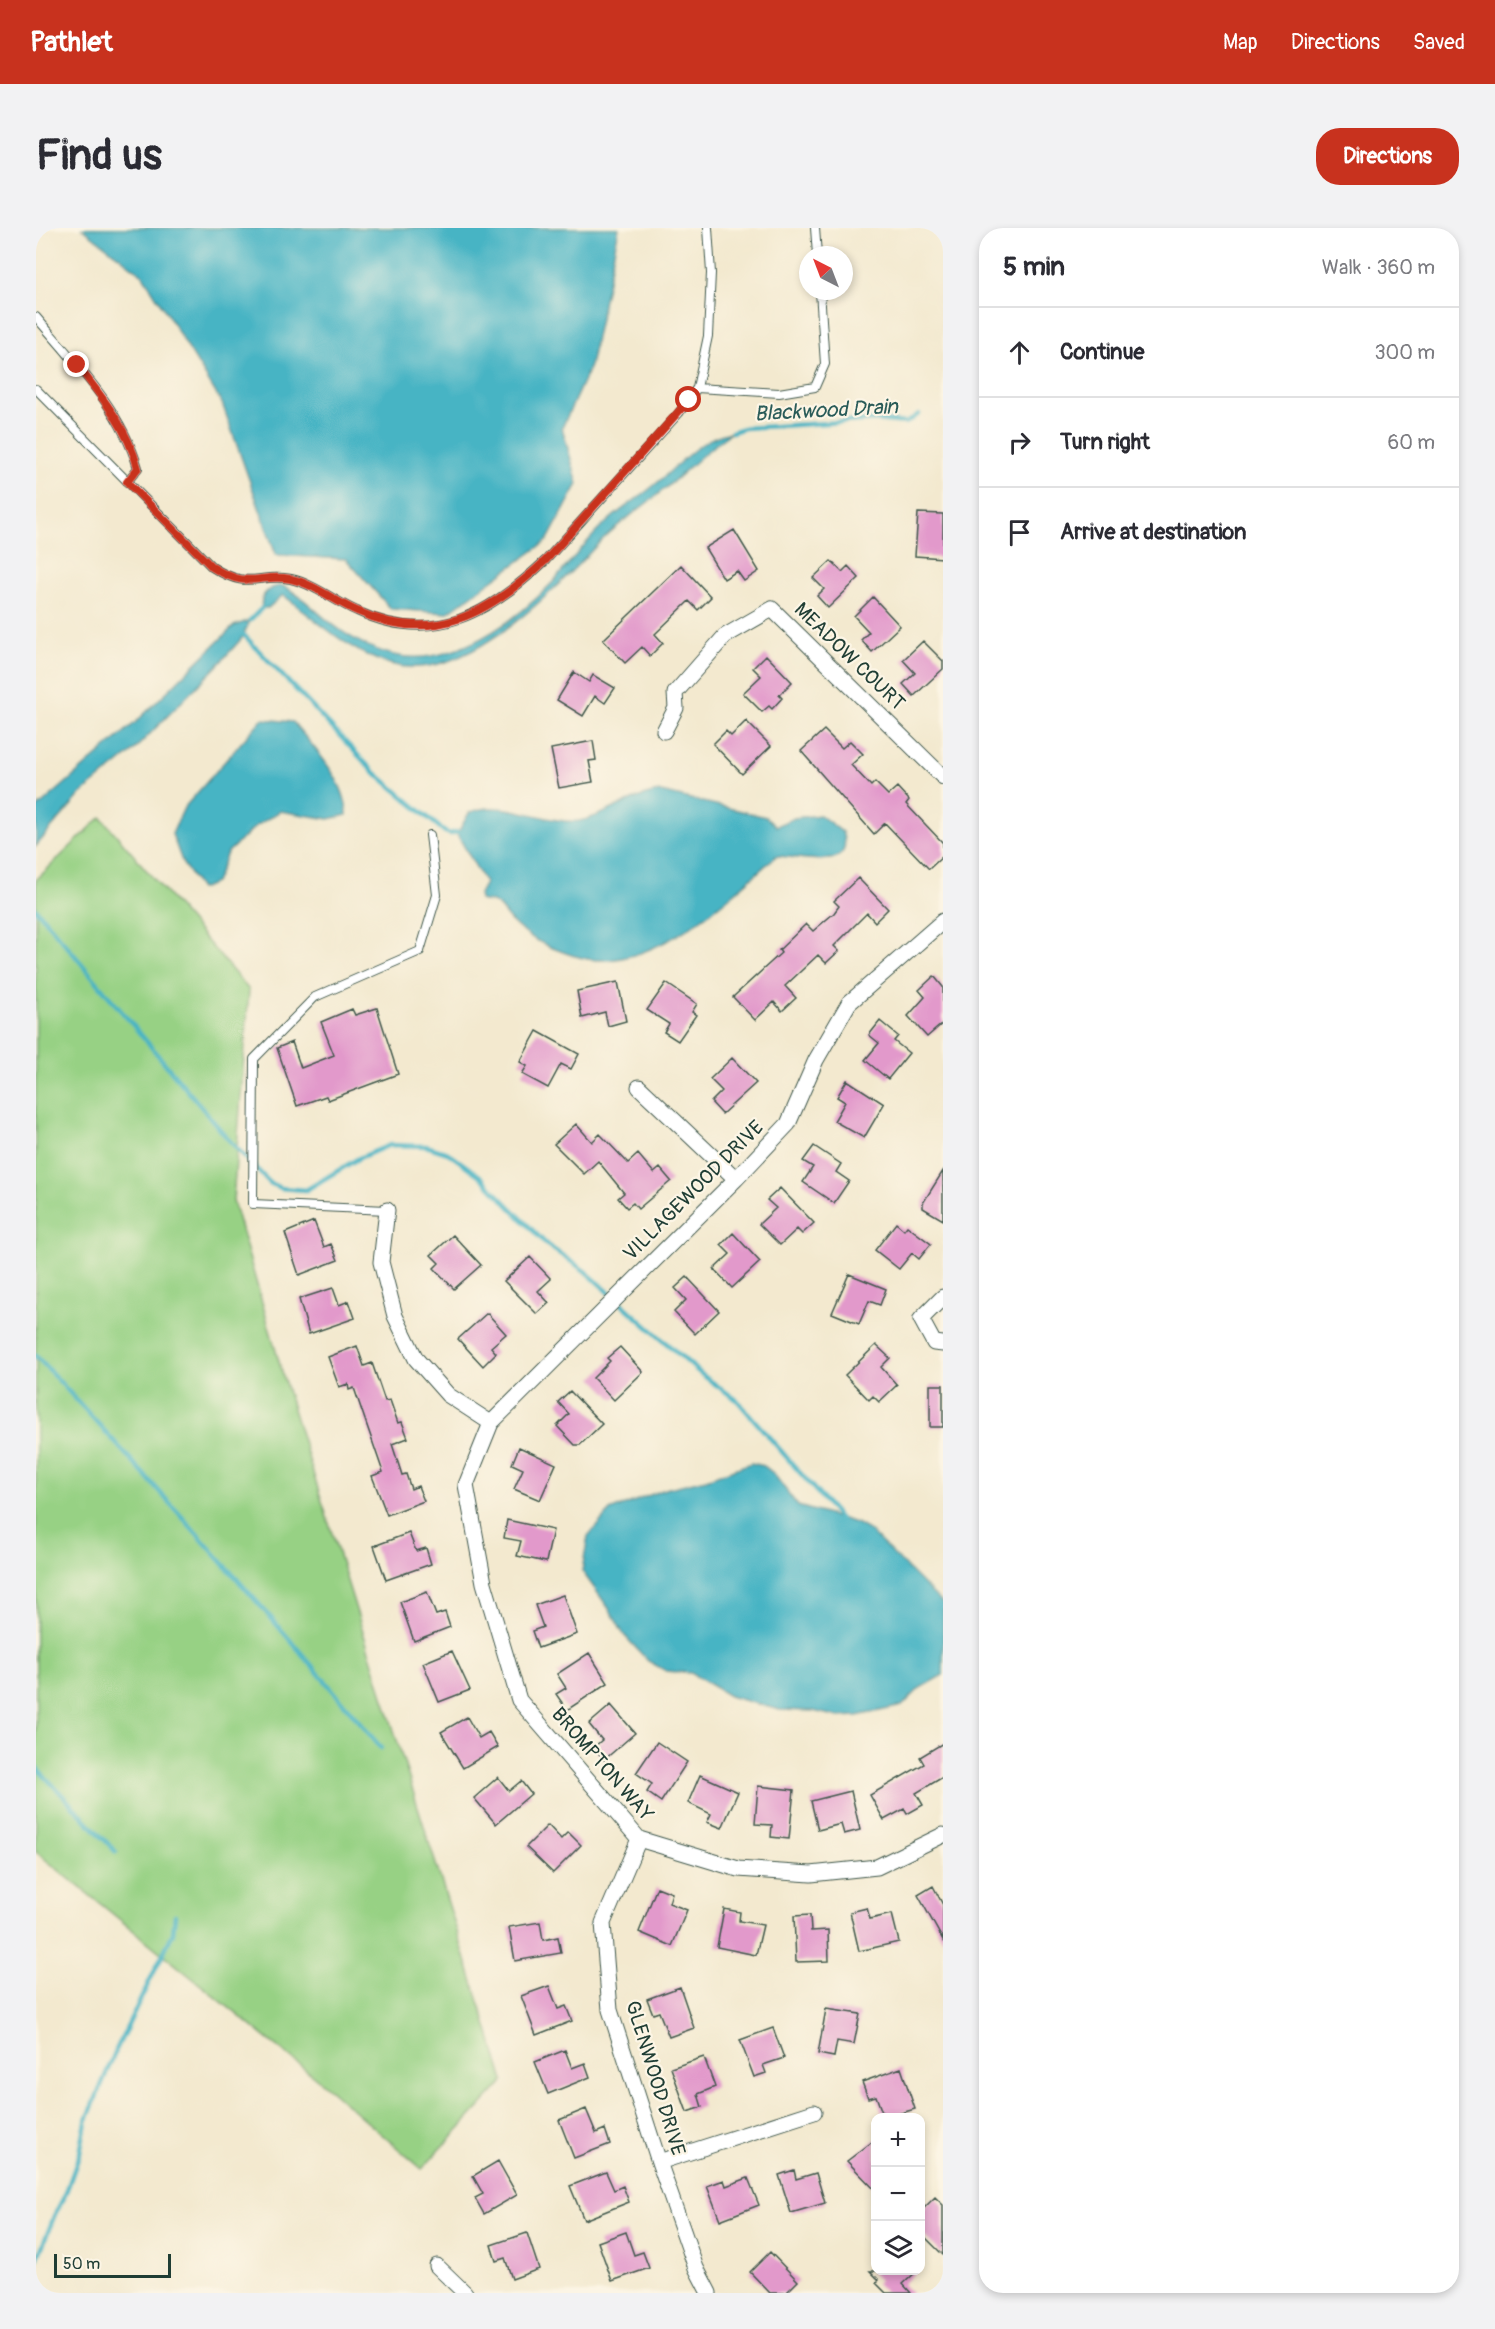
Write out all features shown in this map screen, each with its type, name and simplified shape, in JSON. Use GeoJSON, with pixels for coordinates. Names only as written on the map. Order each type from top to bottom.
{"type":"FeatureCollection","features":[{"type":"Feature","properties":{"kind":"street","name":"MEADOW COURT"},"geometry":{"type":"LineString","coordinates":[[664,731],[676,708],[675,693],[725,636],[772,609],[943,777]]}},
{"type":"Feature","properties":{"kind":"street","name":"VILLAGEWOOD DRIVE"},"geometry":{"type":"LineString","coordinates":[[466,1485],[491,1423],[736,1179],[788,1124],[816,1060],[849,1003],[943,921]]}},
{"type":"Feature","properties":{"kind":"street"},"geometry":{"type":"LineString","coordinates":[[639,1087],[736,1179]]}},
{"type":"Feature","properties":{"kind":"street"},"geometry":{"type":"LineString","coordinates":[[387,1210],[381,1262],[395,1316],[416,1359],[448,1395],[491,1423]]}},
{"type":"Feature","properties":{"kind":"street"},"geometry":{"type":"LineString","coordinates":[[943,1297],[921,1319],[934,1343],[943,1344]]}},
{"type":"Feature","properties":{"kind":"street","name":"BROMPTON WAY"},"geometry":{"type":"LineString","coordinates":[[466,1485],[484,1583],[519,1700],[639,1839],[738,1869],[812,1874],[877,1867],[943,1835]]}},
{"type":"Feature","properties":{"kind":"street","name":"GLENWOOD DRIVE"},"geometry":{"type":"LineString","coordinates":[[639,1839],[603,1923],[610,2010],[696,2268],[709,2293]]}},
{"type":"Feature","properties":{"kind":"street"},"geometry":{"type":"LineString","coordinates":[[659,2162],[814,2112]]}},
{"type":"Feature","properties":{"kind":"street"},"geometry":{"type":"LineString","coordinates":[[436,2266],[465,2293]]}},
{"type":"Feature","properties":{"kind":"lane"},"geometry":{"type":"LineString","coordinates":[[36,389],[212,567],[227,577],[248,582],[291,579],[366,615],[396,625],[443,625],[488,606],[524,581],[656,439],[697,388],[708,336],[711,273],[708,228]]}},
{"type":"Feature","properties":{"kind":"lane"},"geometry":{"type":"LineString","coordinates":[[815,228],[816,246]]}},
{"type":"Feature","properties":{"kind":"lane"},"geometry":{"type":"LineString","coordinates":[[697,388],[779,393],[815,387],[825,364],[821,300]]}},
{"type":"Feature","properties":{"kind":"lane"},"geometry":{"type":"LineString","coordinates":[[36,317],[107,403],[130,441],[138,468],[127,482]]}},
{"type":"Feature","properties":{"kind":"lane"},"geometry":{"type":"LineString","coordinates":[[387,1210],[253,1204],[254,1059],[315,997],[420,951],[437,895],[430,835]]}},
{"type":"Feature","properties":{"kind":"green space"},"geometry":{"type":"Polygon","coordinates":[[[101,817],[249,990],[233,1201],[288,1393],[504,2081],[422,2169],[321,2082],[36,1852],[36,880],[101,817]]]}},
{"type":"Feature","properties":{"kind":"water"},"geometry":{"type":"Polygon","coordinates":[[[82,228],[619,228],[590,366],[562,428],[578,484],[547,541],[447,613],[391,609],[346,559],[276,555],[222,403],[143,275],[82,228]]]}},
{"type":"Feature","properties":{"kind":"water"},"geometry":{"type":"Polygon","coordinates":[[[732,432],[609,533],[563,580],[515,623],[461,656],[434,665],[408,667],[391,664],[357,650],[341,640],[283,595],[268,608],[262,608],[262,599],[266,592],[274,587],[283,586],[341,631],[385,652],[416,657],[438,655],[460,648],[501,626],[520,612],[553,582],[586,543],[615,515],[704,443],[732,432]]]}},
{"type":"Feature","properties":{"kind":"water"},"geometry":{"type":"Polygon","coordinates":[[[250,620],[242,638],[218,665],[130,754],[81,794],[36,846],[36,809],[137,721],[234,626],[250,620]]]}},
{"type":"Feature","properties":{"kind":"water"},"geometry":{"type":"Polygon","coordinates":[[[262,719],[293,722],[319,753],[335,777],[346,802],[347,815],[329,819],[280,811],[256,826],[227,853],[215,883],[200,889],[183,864],[172,834],[184,808],[262,719]]]}},
{"type":"Feature","properties":{"kind":"water"},"geometry":{"type":"Polygon","coordinates":[[[661,792],[766,817],[776,826],[794,818],[820,815],[842,832],[845,845],[841,854],[822,860],[776,856],[695,924],[671,939],[623,958],[587,959],[550,947],[521,930],[496,904],[480,900],[479,894],[485,883],[457,834],[469,813],[481,809],[509,809],[551,819],[578,821],[597,816],[638,797],[661,792]]]}},
{"type":"Feature","properties":{"kind":"water"},"geometry":{"type":"Polygon","coordinates":[[[751,1463],[764,1466],[773,1473],[798,1506],[856,1523],[870,1531],[943,1604],[943,1675],[920,1688],[902,1706],[857,1716],[839,1717],[813,1711],[780,1710],[729,1696],[691,1673],[666,1671],[648,1661],[624,1635],[610,1610],[582,1571],[588,1536],[610,1511],[665,1489],[706,1479],[751,1463]]]}},
{"type":"Feature","properties":{"kind":"building"},"geometry":{"type":"Polygon","coordinates":[[[918,513],[943,514],[943,558],[915,556],[918,513]]]}},
{"type":"Feature","properties":{"kind":"building"},"geometry":{"type":"Polygon","coordinates":[[[734,530],[759,571],[744,581],[737,571],[724,579],[705,548],[734,530]]]}},
{"type":"Feature","properties":{"kind":"building"},"geometry":{"type":"Polygon","coordinates":[[[831,561],[842,572],[848,566],[859,578],[828,608],[817,596],[824,589],[813,578],[831,561]]]}},
{"type":"Feature","properties":{"kind":"building"},"geometry":{"type":"Polygon","coordinates":[[[681,565],[711,597],[698,610],[689,601],[655,634],[663,643],[650,656],[642,647],[625,663],[603,640],[681,565]]]}},
{"type":"Feature","properties":{"kind":"building"},"geometry":{"type":"Polygon","coordinates":[[[873,597],[900,626],[872,652],[861,640],[869,632],[854,616],[873,597]]]}},
{"type":"Feature","properties":{"kind":"building"},"geometry":{"type":"Polygon","coordinates":[[[923,641],[943,661],[943,669],[914,696],[903,684],[915,673],[903,660],[923,641]]]}},
{"type":"Feature","properties":{"kind":"building"},"geometry":{"type":"Polygon","coordinates":[[[766,655],[792,682],[779,695],[782,698],[772,709],[769,706],[762,712],[743,693],[761,676],[753,668],[766,655]]]}},
{"type":"Feature","properties":{"kind":"building"},"geometry":{"type":"Polygon","coordinates":[[[574,672],[589,682],[593,675],[615,688],[605,703],[595,696],[583,716],[557,700],[574,672]]]}},
{"type":"Feature","properties":{"kind":"building"},"geometry":{"type":"Polygon","coordinates":[[[746,721],[771,746],[742,774],[713,744],[726,731],[731,736],[746,721]]]}},
{"type":"Feature","properties":{"kind":"building"},"geometry":{"type":"Polygon","coordinates":[[[824,730],[842,748],[850,741],[863,754],[851,765],[871,786],[875,782],[888,795],[897,787],[909,800],[906,804],[943,843],[943,856],[929,869],[885,823],[874,834],[801,751],[824,730]]]}},
{"type":"Feature","properties":{"kind":"building"},"geometry":{"type":"Polygon","coordinates":[[[593,741],[596,760],[589,761],[593,782],[559,788],[551,749],[593,741]]]}},
{"type":"Feature","properties":{"kind":"building"},"geometry":{"type":"Polygon","coordinates":[[[858,878],[888,909],[875,922],[867,913],[834,946],[839,951],[826,963],[818,955],[785,986],[796,998],[782,1011],[774,1002],[755,1020],[733,997],[781,953],[779,950],[806,924],[813,931],[834,913],[839,906],[834,901],[858,878]]]}},
{"type":"Feature","properties":{"kind":"building"},"geometry":{"type":"Polygon","coordinates":[[[934,976],[943,987],[943,1023],[927,1037],[908,1016],[925,997],[919,990],[934,976]]]}},
{"type":"Feature","properties":{"kind":"building"},"geometry":{"type":"Polygon","coordinates":[[[618,982],[626,1021],[608,1026],[605,1012],[582,1018],[577,991],[618,982]]]}},
{"type":"Feature","properties":{"kind":"building"},"geometry":{"type":"Polygon","coordinates":[[[666,983],[697,1004],[692,1012],[696,1015],[678,1041],[664,1032],[669,1024],[647,1010],[666,983]]]}},
{"type":"Feature","properties":{"kind":"building"},"geometry":{"type":"Polygon","coordinates":[[[377,1008],[398,1074],[328,1100],[326,1096],[297,1106],[277,1048],[292,1042],[301,1068],[334,1055],[321,1022],[352,1009],[355,1015],[377,1008]]]}},
{"type":"Feature","properties":{"kind":"building"},"geometry":{"type":"Polygon","coordinates":[[[880,1021],[898,1036],[894,1041],[909,1053],[888,1079],[865,1060],[879,1043],[869,1035],[880,1021]]]}},
{"type":"Feature","properties":{"kind":"building"},"geometry":{"type":"Polygon","coordinates":[[[537,1031],[579,1054],[571,1069],[561,1064],[548,1088],[522,1074],[527,1066],[520,1062],[537,1031]]]}},
{"type":"Feature","properties":{"kind":"building"},"geometry":{"type":"Polygon","coordinates":[[[732,1058],[756,1083],[722,1114],[711,1102],[722,1091],[710,1079],[732,1058]]]}},
{"type":"Feature","properties":{"kind":"building"},"geometry":{"type":"Polygon","coordinates":[[[847,1080],[884,1104],[864,1138],[834,1121],[845,1102],[837,1097],[847,1080]]]}},
{"type":"Feature","properties":{"kind":"building"},"geometry":{"type":"Polygon","coordinates":[[[576,1124],[592,1142],[600,1134],[628,1163],[638,1154],[654,1173],[660,1168],[671,1181],[638,1209],[633,1203],[627,1208],[618,1198],[624,1193],[598,1161],[584,1174],[554,1144],[576,1124]]]}},
{"type":"Feature","properties":{"kind":"building"},"geometry":{"type":"Polygon","coordinates":[[[814,1146],[841,1164],[836,1172],[849,1181],[834,1203],[803,1182],[813,1167],[803,1161],[814,1146]]]}},
{"type":"Feature","properties":{"kind":"building"},"geometry":{"type":"Polygon","coordinates":[[[943,1171],[943,1220],[923,1208],[923,1203],[943,1171]]]}},
{"type":"Feature","properties":{"kind":"building"},"geometry":{"type":"Polygon","coordinates":[[[780,1188],[814,1223],[802,1234],[797,1229],[780,1245],[759,1224],[776,1208],[767,1200],[780,1188]]]}},
{"type":"Feature","properties":{"kind":"building"},"geometry":{"type":"Polygon","coordinates":[[[314,1221],[324,1247],[331,1244],[338,1260],[299,1275],[285,1233],[314,1221]]]}},
{"type":"Feature","properties":{"kind":"building"},"geometry":{"type":"Polygon","coordinates":[[[896,1223],[904,1230],[907,1226],[931,1244],[919,1259],[912,1253],[899,1269],[875,1250],[896,1223]]]}},
{"type":"Feature","properties":{"kind":"building"},"geometry":{"type":"Polygon","coordinates":[[[733,1233],[760,1262],[732,1288],[714,1269],[730,1254],[721,1245],[733,1233]]]}},
{"type":"Feature","properties":{"kind":"building"},"geometry":{"type":"Polygon","coordinates":[[[453,1235],[481,1265],[454,1289],[434,1268],[439,1263],[431,1255],[453,1235]]]}},
{"type":"Feature","properties":{"kind":"building"},"geometry":{"type":"Polygon","coordinates":[[[530,1257],[551,1279],[538,1291],[549,1303],[537,1314],[504,1281],[530,1257]]]}},
{"type":"Feature","properties":{"kind":"building"},"geometry":{"type":"Polygon","coordinates":[[[849,1274],[886,1289],[880,1305],[869,1301],[859,1324],[832,1313],[849,1274]]]}},
{"type":"Feature","properties":{"kind":"building"},"geometry":{"type":"Polygon","coordinates":[[[687,1277],[719,1311],[695,1334],[674,1312],[686,1300],[675,1288],[687,1277]]]}},
{"type":"Feature","properties":{"kind":"building"},"geometry":{"type":"Polygon","coordinates":[[[333,1288],[339,1305],[349,1301],[355,1318],[309,1334],[299,1299],[333,1288]]]}},
{"type":"Feature","properties":{"kind":"building"},"geometry":{"type":"Polygon","coordinates":[[[487,1313],[506,1334],[491,1347],[496,1353],[483,1366],[458,1339],[487,1313]]]}},
{"type":"Feature","properties":{"kind":"building"},"geometry":{"type":"Polygon","coordinates":[[[876,1345],[890,1358],[881,1367],[897,1385],[879,1402],[873,1396],[869,1400],[845,1375],[876,1345]]]}},
{"type":"Feature","properties":{"kind":"building"},"geometry":{"type":"Polygon","coordinates":[[[357,1346],[364,1366],[372,1363],[385,1401],[390,1400],[398,1423],[402,1422],[408,1438],[392,1444],[402,1475],[406,1474],[411,1489],[418,1486],[424,1501],[387,1515],[372,1476],[383,1472],[354,1388],[349,1390],[348,1384],[339,1387],[328,1357],[357,1346]]]}},
{"type":"Feature","properties":{"kind":"building"},"geometry":{"type":"Polygon","coordinates":[[[620,1347],[643,1372],[614,1400],[593,1378],[610,1361],[607,1358],[620,1347]]]}},
{"type":"Feature","properties":{"kind":"building"},"geometry":{"type":"Polygon","coordinates":[[[930,1385],[943,1385],[943,1427],[930,1427],[930,1385]]]}},
{"type":"Feature","properties":{"kind":"building"},"geometry":{"type":"Polygon","coordinates":[[[570,1391],[602,1424],[580,1445],[575,1445],[557,1426],[569,1414],[558,1402],[570,1391]]]}},
{"type":"Feature","properties":{"kind":"building"},"geometry":{"type":"Polygon","coordinates":[[[519,1447],[556,1464],[540,1500],[514,1489],[523,1469],[512,1464],[519,1447]]]}},
{"type":"Feature","properties":{"kind":"building"},"geometry":{"type":"Polygon","coordinates":[[[507,1520],[553,1530],[546,1562],[517,1556],[521,1541],[504,1538],[507,1520]]]}},
{"type":"Feature","properties":{"kind":"building"},"geometry":{"type":"Polygon","coordinates":[[[409,1533],[416,1551],[426,1548],[431,1564],[386,1580],[374,1546],[409,1533]]]}},
{"type":"Feature","properties":{"kind":"building"},"geometry":{"type":"Polygon","coordinates":[[[427,1592],[436,1615],[445,1612],[450,1627],[414,1641],[400,1602],[427,1592]]]}},
{"type":"Feature","properties":{"kind":"building"},"geometry":{"type":"Polygon","coordinates":[[[563,1595],[577,1634],[538,1648],[532,1631],[543,1627],[535,1605],[563,1595]]]}},
{"type":"Feature","properties":{"kind":"building"},"geometry":{"type":"Polygon","coordinates":[[[452,1651],[470,1690],[439,1702],[423,1663],[452,1651]]]}},
{"type":"Feature","properties":{"kind":"building"},"geometry":{"type":"Polygon","coordinates":[[[589,1653],[608,1683],[567,1710],[556,1694],[566,1688],[557,1674],[589,1653]]]}},
{"type":"Feature","properties":{"kind":"building"},"geometry":{"type":"Polygon","coordinates":[[[611,1705],[635,1733],[604,1760],[594,1747],[602,1740],[589,1724],[611,1705]]]}},
{"type":"Feature","properties":{"kind":"building"},"geometry":{"type":"Polygon","coordinates":[[[467,1717],[479,1738],[489,1732],[498,1747],[463,1768],[441,1732],[467,1717]]]}},
{"type":"Feature","properties":{"kind":"building"},"geometry":{"type":"Polygon","coordinates":[[[657,1742],[687,1762],[661,1802],[647,1792],[652,1784],[636,1773],[657,1742]]]}},
{"type":"Feature","properties":{"kind":"building"},"geometry":{"type":"Polygon","coordinates":[[[943,1743],[943,1777],[916,1793],[923,1805],[907,1814],[904,1809],[884,1820],[870,1795],[924,1764],[920,1757],[943,1743]]]}},
{"type":"Feature","properties":{"kind":"building"},"geometry":{"type":"Polygon","coordinates":[[[700,1775],[738,1792],[722,1828],[707,1822],[711,1814],[688,1803],[700,1775]]]}},
{"type":"Feature","properties":{"kind":"building"},"geometry":{"type":"Polygon","coordinates":[[[498,1777],[509,1791],[521,1781],[531,1794],[496,1824],[474,1798],[498,1777]]]}},
{"type":"Feature","properties":{"kind":"building"},"geometry":{"type":"Polygon","coordinates":[[[758,1786],[794,1790],[789,1839],[771,1837],[772,1825],[755,1824],[758,1786]]]}},
{"type":"Feature","properties":{"kind":"building"},"geometry":{"type":"Polygon","coordinates":[[[851,1791],[860,1830],[844,1834],[841,1824],[818,1830],[811,1801],[851,1791]]]}},
{"type":"Feature","properties":{"kind":"building"},"geometry":{"type":"Polygon","coordinates":[[[548,1825],[561,1839],[568,1832],[581,1845],[553,1873],[526,1847],[548,1825]]]}},
{"type":"Feature","properties":{"kind":"building"},"geometry":{"type":"Polygon","coordinates":[[[933,1886],[943,1905],[943,1940],[918,1895],[933,1886]]]}},
{"type":"Feature","properties":{"kind":"building"},"geometry":{"type":"Polygon","coordinates":[[[657,1887],[672,1893],[669,1903],[687,1910],[672,1946],[639,1932],[657,1887]]]}},
{"type":"Feature","properties":{"kind":"building"},"geometry":{"type":"Polygon","coordinates":[[[867,1908],[870,1919],[892,1914],[899,1942],[859,1951],[850,1912],[867,1908]]]}},
{"type":"Feature","properties":{"kind":"building"},"geometry":{"type":"Polygon","coordinates":[[[724,1909],[740,1912],[739,1921],[763,1925],[756,1955],[717,1947],[724,1909]]]}},
{"type":"Feature","properties":{"kind":"building"},"geometry":{"type":"Polygon","coordinates":[[[810,1915],[811,1931],[828,1930],[829,1961],[796,1962],[794,1916],[810,1915]]]}},
{"type":"Feature","properties":{"kind":"building"},"geometry":{"type":"Polygon","coordinates":[[[540,1922],[543,1940],[558,1937],[561,1953],[515,1961],[509,1927],[540,1922]]]}},
{"type":"Feature","properties":{"kind":"building"},"geometry":{"type":"Polygon","coordinates":[[[549,1986],[558,2009],[566,2006],[572,2021],[536,2035],[521,1996],[549,1986]]]}},
{"type":"Feature","properties":{"kind":"building"},"geometry":{"type":"Polygon","coordinates":[[[680,1987],[694,2028],[669,2037],[659,2012],[653,2014],[647,1999],[680,1987]]]}},
{"type":"Feature","properties":{"kind":"building"},"geometry":{"type":"Polygon","coordinates":[[[826,2009],[860,2014],[854,2044],[837,2041],[834,2057],[818,2054],[826,2009]]]}},
{"type":"Feature","properties":{"kind":"building"},"geometry":{"type":"Polygon","coordinates":[[[773,2028],[784,2058],[763,2065],[766,2073],[754,2077],[740,2040],[773,2028]]]}},
{"type":"Feature","properties":{"kind":"building"},"geometry":{"type":"Polygon","coordinates":[[[565,2050],[572,2068],[585,2063],[590,2077],[548,2094],[535,2062],[565,2050]]]}},
{"type":"Feature","properties":{"kind":"building"},"geometry":{"type":"Polygon","coordinates":[[[704,2057],[715,2087],[698,2094],[702,2107],[687,2112],[671,2068],[704,2057]]]}},
{"type":"Feature","properties":{"kind":"building"},"geometry":{"type":"Polygon","coordinates":[[[901,2068],[915,2109],[901,2113],[882,2113],[876,2096],[868,2098],[862,2082],[901,2068]]]}},
{"type":"Feature","properties":{"kind":"building"},"geometry":{"type":"Polygon","coordinates":[[[586,2109],[596,2133],[605,2129],[610,2144],[574,2158],[559,2120],[586,2109]]]}},
{"type":"Feature","properties":{"kind":"building"},"geometry":{"type":"Polygon","coordinates":[[[871,2143],[871,2186],[847,2161],[871,2143]]]}},
{"type":"Feature","properties":{"kind":"building"},"geometry":{"type":"Polygon","coordinates":[[[498,2161],[517,2195],[484,2214],[475,2198],[483,2194],[473,2176],[498,2161]]]}},
{"type":"Feature","properties":{"kind":"building"},"geometry":{"type":"Polygon","coordinates":[[[794,2170],[796,2179],[816,2173],[825,2203],[791,2213],[779,2175],[794,2170]]]}},
{"type":"Feature","properties":{"kind":"building"},"geometry":{"type":"Polygon","coordinates":[[[606,2172],[614,2190],[623,2186],[629,2202],[584,2220],[570,2186],[606,2172]]]}},
{"type":"Feature","properties":{"kind":"building"},"geometry":{"type":"Polygon","coordinates":[[[748,2178],[759,2205],[720,2220],[707,2186],[724,2180],[726,2186],[748,2178]]]}},
{"type":"Feature","properties":{"kind":"building"},"geometry":{"type":"Polygon","coordinates":[[[935,2197],[943,2205],[943,2255],[925,2237],[925,2207],[935,2197]]]}},
{"type":"Feature","properties":{"kind":"building"},"geometry":{"type":"Polygon","coordinates":[[[626,2232],[634,2255],[643,2252],[649,2268],[612,2281],[598,2242],[626,2232]]]}},
{"type":"Feature","properties":{"kind":"building"},"geometry":{"type":"Polygon","coordinates":[[[527,2233],[539,2269],[512,2279],[505,2258],[496,2261],[491,2245],[527,2233]]]}},
{"type":"Feature","properties":{"kind":"building"},"geometry":{"type":"Polygon","coordinates":[[[770,2252],[798,2281],[786,2293],[770,2293],[750,2272],[770,2252]]]}},
{"type":"Feature","properties":{"kind":"building"},"geometry":{"type":"Polygon","coordinates":[[[874,2275],[913,2275],[903,2284],[911,2293],[886,2293],[876,2283],[879,2280],[874,2275]]]}},
{"type":"Feature","properties":{"kind":"waterway","name":"Blackwood Drain"},"geometry":{"type":"LineString","coordinates":[[732,432],[744,428],[875,420],[906,423],[919,414]]}},
{"type":"Feature","properties":{"kind":"waterway","name":"Blackwood Drain"},"geometry":{"type":"LineString","coordinates":[[250,620],[262,608]]}},
{"type":"Feature","properties":{"kind":"waterway"},"geometry":{"type":"LineString","coordinates":[[244,635],[373,771],[445,832],[450,834],[457,832]]}},
{"type":"Feature","properties":{"kind":"waterway"},"geometry":{"type":"LineString","coordinates":[[36,909],[228,1139],[270,1183],[280,1188],[306,1190],[359,1158],[390,1145],[426,1146],[448,1153],[480,1176],[547,1245],[585,1271],[701,1374],[737,1400],[840,1519]]}},
{"type":"Feature","properties":{"kind":"waterway"},"geometry":{"type":"LineString","coordinates":[[36,1356],[211,1549],[381,1748]]}},
{"type":"Feature","properties":{"kind":"waterway"},"geometry":{"type":"LineString","coordinates":[[36,1767],[116,1852]]}},
{"type":"Feature","properties":{"kind":"waterway"},"geometry":{"type":"LineString","coordinates":[[36,2262],[65,2195],[80,2153],[86,2122],[116,2050],[173,1933],[175,1915]]}},
{"type":"Feature","properties":{"kind":"route"},"geometry":{"type":"LineString","coordinates":[[77,365],[107,403],[130,441],[138,468],[127,482],[212,567],[227,577],[248,582],[291,579],[366,615],[396,625],[418,627],[443,625],[469,616],[497,601],[524,581],[546,560],[689,400]]}}]}
